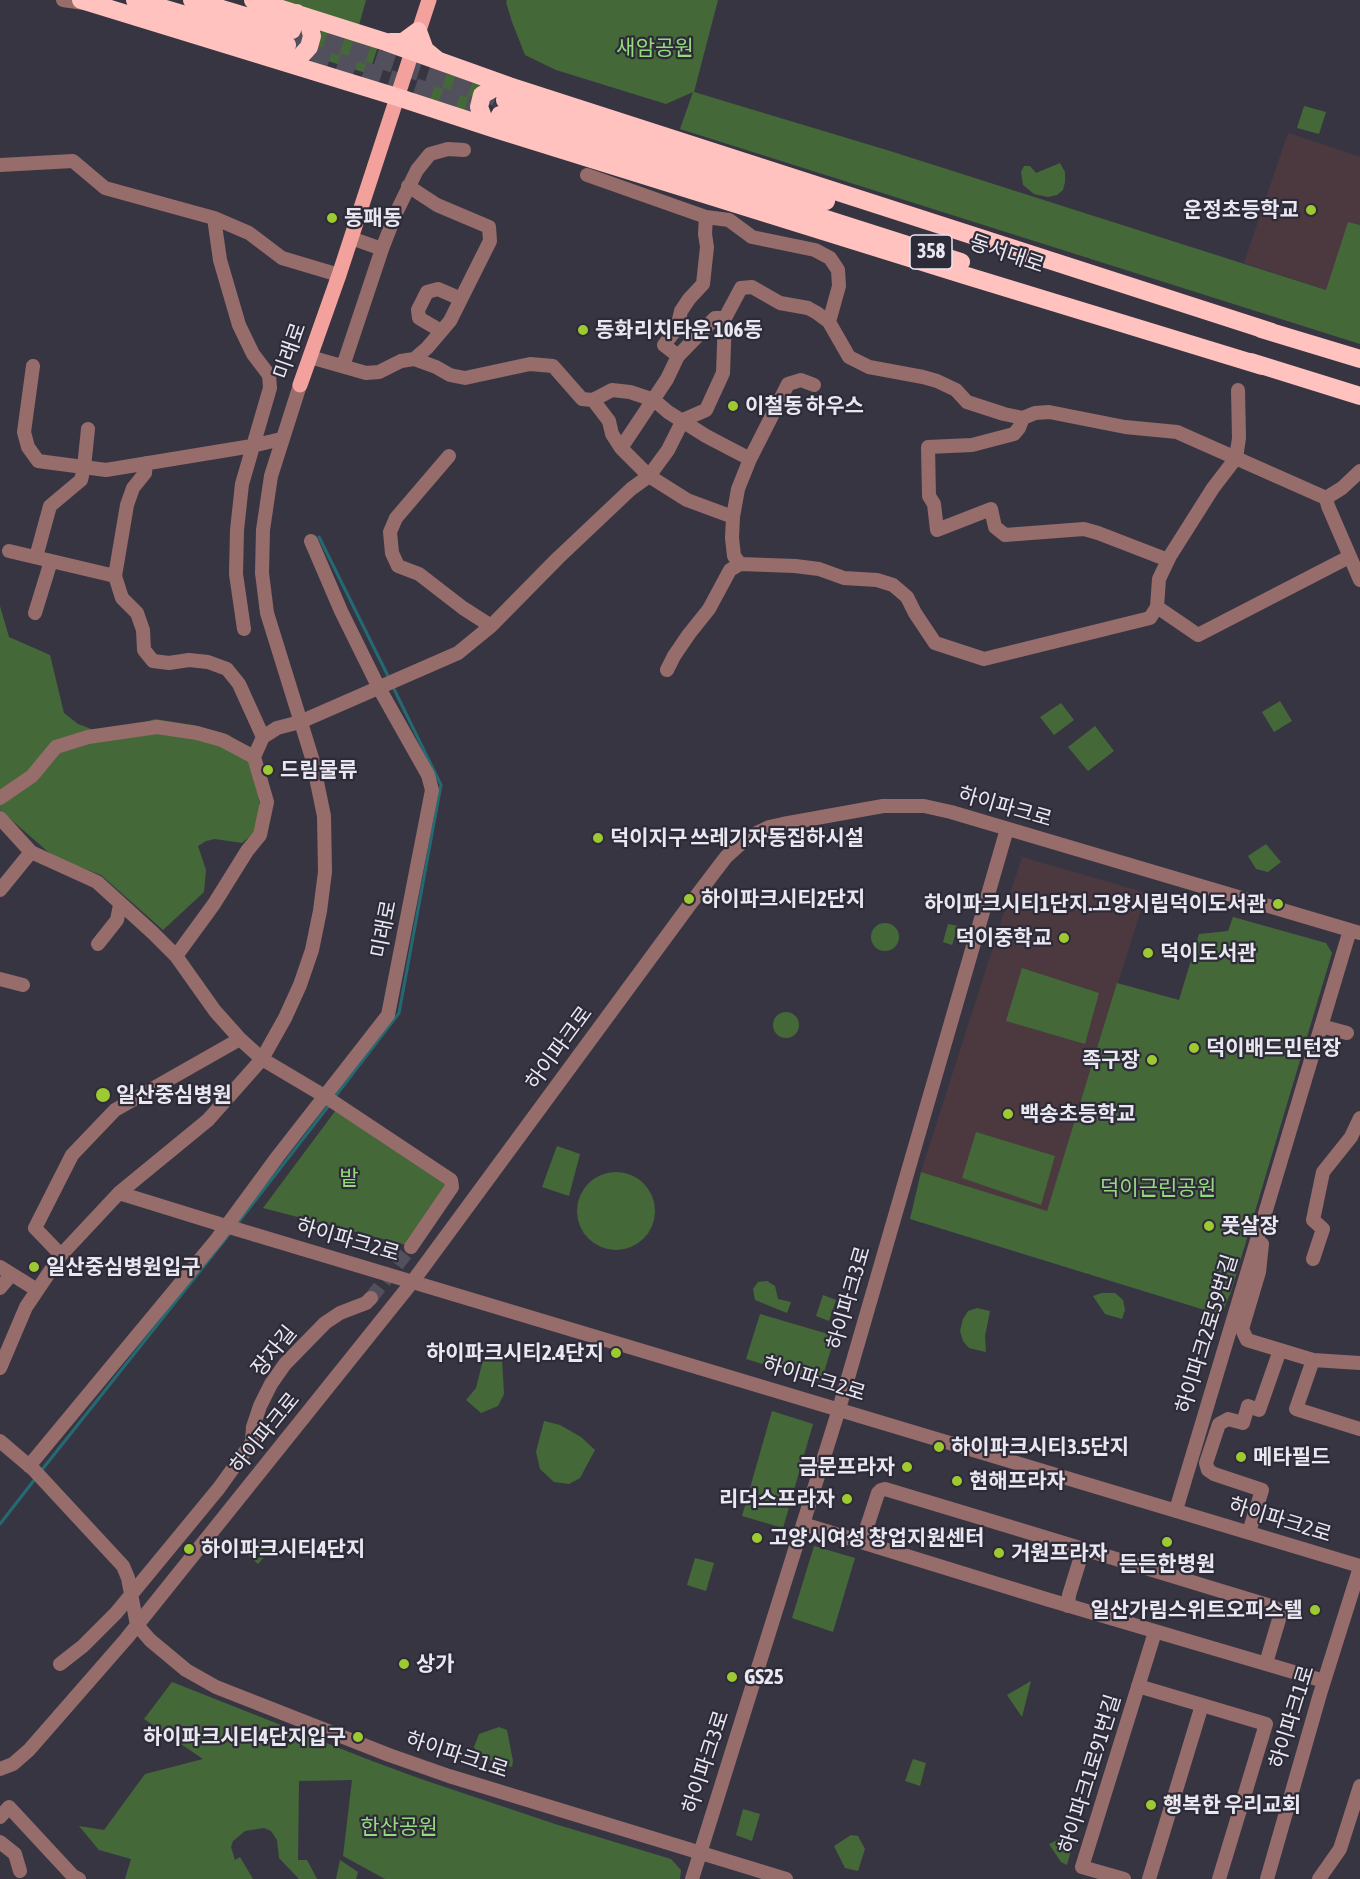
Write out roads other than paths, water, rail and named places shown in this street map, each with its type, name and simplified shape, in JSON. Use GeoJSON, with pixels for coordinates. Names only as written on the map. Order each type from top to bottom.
{"type":"FeatureCollection","features":[{"type":"Feature","properties":{"kind":"highway"},"geometry":{"type":"LineString","coordinates":[[135,0],[289,37]]}},
{"type":"Feature","properties":{"kind":"highway"},"geometry":{"type":"LineString","coordinates":[[192,0],[289,37],[397,97],[502,108],[1360,359]]}},
{"type":"Feature","properties":{"kind":"highway"},"geometry":{"type":"LineString","coordinates":[[253,0],[289,37]]}},
{"type":"Feature","properties":{"kind":"highway"},"geometry":{"type":"LineString","coordinates":[[89,3],[289,37],[403,42],[418,31],[425,50],[502,108],[1262,366],[1360,396]]}},
{"type":"Feature","properties":{"kind":"highway"},"geometry":{"type":"LineString","coordinates":[[386,42],[440,61]]}},
{"type":"Feature","properties":{"kind":"main road","name":"미래로"},"geometry":{"type":"LineString","coordinates":[[300,384],[339,275],[429,0]]}},
{"type":"Feature","properties":{"kind":"street"},"geometry":{"type":"LineString","coordinates":[[63,0],[89,3]]}},
{"type":"Feature","properties":{"kind":"street"},"geometry":{"type":"LineString","coordinates":[[343,366],[382,249],[408,186],[430,154],[448,149],[464,150]]}},
{"type":"Feature","properties":{"kind":"street"},"geometry":{"type":"LineString","coordinates":[[0,165],[74,161],[105,188],[214,218],[249,233],[282,258],[339,275]]}},
{"type":"Feature","properties":{"kind":"street"},"geometry":{"type":"LineString","coordinates":[[587,175],[706,216],[729,220],[752,237],[815,249],[830,258],[838,270],[839,286],[829,322]]}},
{"type":"Feature","properties":{"kind":"street"},"geometry":{"type":"LineString","coordinates":[[408,186],[437,205],[489,227],[490,241],[450,321],[427,348],[414,359]]}},
{"type":"Feature","properties":{"kind":"street"},"geometry":{"type":"LineString","coordinates":[[678,356],[664,345],[677,328],[681,311],[689,298],[703,284],[707,247],[706,216]]}},
{"type":"Feature","properties":{"kind":"street"},"geometry":{"type":"LineString","coordinates":[[214,218],[220,260],[239,324],[253,354],[269,375],[270,388],[242,484],[237,530],[236,574],[244,629]]}},
{"type":"Feature","properties":{"kind":"street"},"geometry":{"type":"LineString","coordinates":[[351,238],[382,249]]}},
{"type":"Feature","properties":{"kind":"street"},"geometry":{"type":"LineString","coordinates":[[176,956],[260,835],[267,802],[254,757],[263,737],[277,728],[300,722],[458,653],[491,626],[558,558],[631,489],[648,476],[668,450],[683,420],[706,411],[723,373],[725,318],[741,288],[752,287],[780,303],[808,308],[829,322],[849,357],[869,367],[923,377],[956,390],[967,402],[1004,414],[1023,418],[1035,413],[1049,412],[1125,427],[1176,432],[1326,498]]}},
{"type":"Feature","properties":{"kind":"street"},"geometry":{"type":"LineString","coordinates":[[441,331],[419,318],[418,310],[427,292],[438,289],[461,299]]}},
{"type":"Feature","properties":{"kind":"street"},"geometry":{"type":"LineString","coordinates":[[621,448],[668,379],[678,356],[715,318],[725,318]]}},
{"type":"Feature","properties":{"kind":"street"},"geometry":{"type":"LineString","coordinates":[[310,357],[366,373],[380,372],[401,361],[414,359],[450,375],[465,378],[530,364],[553,366],[582,399],[593,400],[612,390],[630,392],[654,400],[668,412],[706,436],[750,459]]}},
{"type":"Feature","properties":{"kind":"street"},"geometry":{"type":"LineString","coordinates":[[33,366],[24,432],[28,447],[38,461],[106,470],[252,447],[281,440]]}},
{"type":"Feature","properties":{"kind":"street"},"geometry":{"type":"LineString","coordinates":[[740,564],[734,556],[733,517],[738,489],[750,459],[788,384],[801,380],[814,385]]}},
{"type":"Feature","properties":{"kind":"street","name":"미래로"},"geometry":{"type":"LineString","coordinates":[[0,1368],[26,1307],[61,1255],[119,1194],[208,1120],[262,1059],[285,1018],[312,950],[325,872],[324,816],[312,758],[267,613],[262,573],[266,501],[271,476],[300,384]]}},
{"type":"Feature","properties":{"kind":"street"},"geometry":{"type":"LineString","coordinates":[[667,670],[689,634],[709,609],[730,570],[740,564],[819,569],[844,578],[877,580],[893,585],[907,597],[935,643],[984,659],[1150,618],[1157,607],[1159,579],[1168,560],[1213,488],[1236,458],[1239,438],[1238,390]]}},
{"type":"Feature","properties":{"kind":"street"},"geometry":{"type":"LineString","coordinates":[[593,400],[609,421],[612,435],[621,448],[648,476],[687,500],[733,517]]}},
{"type":"Feature","properties":{"kind":"street"},"geometry":{"type":"LineString","coordinates":[[1023,418],[1014,434],[972,445],[928,447],[929,495],[934,504],[937,530],[991,509],[995,527],[1005,535],[1084,529],[1098,532],[1168,560]]}},
{"type":"Feature","properties":{"kind":"street"},"geometry":{"type":"LineString","coordinates":[[36,557],[51,507],[81,480],[87,429]]}},
{"type":"Feature","properties":{"kind":"street"},"geometry":{"type":"LineString","coordinates":[[449,456],[396,518],[390,532],[392,553],[398,566],[419,574],[463,608],[491,626]]}},
{"type":"Feature","properties":{"kind":"street"},"geometry":{"type":"LineString","coordinates":[[146,463],[145,474],[133,488],[127,505],[116,576],[122,598],[136,613],[143,630],[144,650],[153,661],[208,662],[226,669],[239,684],[263,737]]}},
{"type":"Feature","properties":{"kind":"street"},"geometry":{"type":"LineString","coordinates":[[1326,498],[1342,488],[1360,471]]}},
{"type":"Feature","properties":{"kind":"street"},"geometry":{"type":"LineString","coordinates":[[1326,498],[1360,580]]}},
{"type":"Feature","properties":{"kind":"street","name":"미래로"},"geometry":{"type":"LineString","coordinates":[[32,1468],[217,1239],[278,1156],[327,1098],[388,1015],[432,790],[428,775],[388,685],[341,611],[311,541]]}},
{"type":"Feature","properties":{"kind":"street"},"geometry":{"type":"LineString","coordinates":[[9,551],[116,576]]}},
{"type":"Feature","properties":{"kind":"street"},"geometry":{"type":"LineString","coordinates":[[1157,607],[1198,635],[1349,557]]}},
{"type":"Feature","properties":{"kind":"street"},"geometry":{"type":"LineString","coordinates":[[35,613],[51,561]]}},
{"type":"Feature","properties":{"kind":"street"},"geometry":{"type":"LineString","coordinates":[[0,798],[32,776],[56,747],[88,738],[157,727],[197,733],[222,740],[254,757]]}},
{"type":"Feature","properties":{"kind":"street","name":"하이파크로"},"geometry":{"type":"LineString","coordinates":[[0,1769],[13,1764],[29,1750],[137,1625],[414,1281],[726,857],[748,837],[769,827],[894,805],[924,807],[951,812],[1355,931]]}},
{"type":"Feature","properties":{"kind":"street"},"geometry":{"type":"LineString","coordinates":[[0,818],[30,852],[97,882],[153,933],[176,956],[215,1011],[262,1059],[327,1098],[451,1180],[452,1187],[411,1247]]}},
{"type":"Feature","properties":{"kind":"street","name":"하이파크3로"},"geometry":{"type":"LineString","coordinates":[[692,1879],[839,1408],[1007,829]]}},
{"type":"Feature","properties":{"kind":"street"},"geometry":{"type":"LineString","coordinates":[[0,890],[30,852]]}},
{"type":"Feature","properties":{"kind":"street"},"geometry":{"type":"LineString","coordinates":[[98,944],[117,920],[120,904]]}},
{"type":"Feature","properties":{"kind":"street","name":"하이파크2로59번길"},"geometry":{"type":"LineString","coordinates":[[1176,1510],[1322,1026],[1355,931]]}},
{"type":"Feature","properties":{"kind":"street"},"geometry":{"type":"LineString","coordinates":[[0,979],[23,985]]}},
{"type":"Feature","properties":{"kind":"street"},"geometry":{"type":"LineString","coordinates":[[1322,1026],[1347,1034]]}},
{"type":"Feature","properties":{"kind":"street"},"geometry":{"type":"LineString","coordinates":[[61,1255],[35,1228],[72,1155],[115,1110],[240,1039]]}},
{"type":"Feature","properties":{"kind":"street"},"geometry":{"type":"LineString","coordinates":[[1312,1260],[1323,1229],[1313,1221],[1323,1172],[1355,1142],[1360,1118]]}},
{"type":"Feature","properties":{"kind":"street","name":"하이파크2로"},"geometry":{"type":"LineString","coordinates":[[119,1194],[839,1408],[1360,1567]]}},
{"type":"Feature","properties":{"kind":"street"},"geometry":{"type":"LineString","coordinates":[[1261,1227],[1262,1248],[1259,1272],[1242,1329],[1247,1340],[1313,1360],[1360,1363]]}},
{"type":"Feature","properties":{"kind":"street"},"geometry":{"type":"LineString","coordinates":[[0,1288],[6,1271],[37,1290]]}},
{"type":"Feature","properties":{"kind":"street","name":"장자길"},"geometry":{"type":"LineString","coordinates":[[60,1664],[82,1646],[130,1597],[219,1488],[252,1442],[260,1406],[271,1384],[285,1364],[325,1323],[340,1313],[366,1303],[370,1298]]}},
{"type":"Feature","properties":{"kind":"street"},"geometry":{"type":"LineString","coordinates":[[1249,1532],[1262,1490],[1214,1474],[1208,1470],[1206,1463],[1220,1424],[1228,1419],[1243,1423],[1248,1406],[1259,1410],[1280,1350]]}},
{"type":"Feature","properties":{"kind":"street"},"geometry":{"type":"LineString","coordinates":[[1313,1360],[1296,1409],[1360,1429]]}},
{"type":"Feature","properties":{"kind":"street"},"geometry":{"type":"LineString","coordinates":[[0,1441],[32,1468],[123,1566],[128,1578],[137,1625]]}},
{"type":"Feature","properties":{"kind":"street"},"geometry":{"type":"LineString","coordinates":[[862,1542],[878,1493],[885,1489],[1274,1607],[1279,1611],[1280,1616],[1266,1664]]}},
{"type":"Feature","properties":{"kind":"street"},"geometry":{"type":"LineString","coordinates":[[804,1524],[1324,1682]]}},
{"type":"Feature","properties":{"kind":"street"},"geometry":{"type":"LineString","coordinates":[[1068,1606],[1069,1595],[1083,1550]]}},
{"type":"Feature","properties":{"kind":"street","name":"하이파크1로"},"geometry":{"type":"LineString","coordinates":[[1267,1879],[1360,1567]]}},
{"type":"Feature","properties":{"kind":"street","name":"하이파크1로"},"geometry":{"type":"LineString","coordinates":[[137,1625],[150,1640],[186,1670],[216,1687],[389,1755],[449,1776],[786,1879]]}},
{"type":"Feature","properties":{"kind":"street","name":"하이파크1로91번길"},"geometry":{"type":"LineString","coordinates":[[1124,1879],[1082,1867],[1155,1632]]}},
{"type":"Feature","properties":{"kind":"street","name":"하이파크1로91번길"},"geometry":{"type":"LineString","coordinates":[[1138,1686],[1266,1724],[1219,1879]]}},
{"type":"Feature","properties":{"kind":"street"},"geometry":{"type":"LineString","coordinates":[[1149,1879],[1202,1705]]}},
{"type":"Feature","properties":{"kind":"street"},"geometry":{"type":"LineString","coordinates":[[1319,1879],[1340,1849],[1360,1786]]}},
{"type":"Feature","properties":{"kind":"street"},"geometry":{"type":"LineString","coordinates":[[0,1817],[9,1807],[73,1876],[79,1879]]}},
{"type":"Feature","properties":{"kind":"street"},"geometry":{"type":"LineString","coordinates":[[0,1842],[15,1854],[20,1871]]}},
{"type":"Feature","properties":{"kind":"waterway"},"geometry":{"type":"LineString","coordinates":[[319,537],[389,678]]}},
{"type":"Feature","properties":{"kind":"waterway"},"geometry":{"type":"LineString","coordinates":[[334,1098],[399,1013],[441,785],[393,687]]}},
{"type":"Feature","properties":{"kind":"waterway"},"geometry":{"type":"LineString","coordinates":[[237,1224],[330,1104]]}},
{"type":"Feature","properties":{"kind":"waterway"},"geometry":{"type":"LineString","coordinates":[[41,1471],[231,1232]]}},
{"type":"Feature","properties":{"kind":"waterway"},"geometry":{"type":"LineString","coordinates":[[0,1524],[35,1479]]}},
{"type":"Feature","properties":{"kind":"tunnel"},"geometry":{"type":"LineString","coordinates":[[299,33],[505,100]]}},
{"type":"Feature","properties":{"kind":"tunnel"},"geometry":{"type":"LineString","coordinates":[[287,45],[493,113]]}},
{"type":"Feature","properties":{"kind":"tunnel"},"geometry":{"type":"LineString","coordinates":[[371,1298],[411,1247]]}},
{"type":"Feature","properties":{"kind":"place","name":"운정초등학교"},"geometry":{"type":"Point","coordinates":[1311,210]}},
{"type":"Feature","properties":{"kind":"place","name":"동패동"},"geometry":{"type":"Point","coordinates":[332,218]}},
{"type":"Feature","properties":{"kind":"place","name":"동화리치타운 106동"},"geometry":{"type":"Point","coordinates":[583,330]}},
{"type":"Feature","properties":{"kind":"place","name":"이철동 하우스"},"geometry":{"type":"Point","coordinates":[733,406]}},
{"type":"Feature","properties":{"kind":"place","name":"드림물류"},"geometry":{"type":"Point","coordinates":[268,770]}},
{"type":"Feature","properties":{"kind":"place","name":"덕이지구 쓰레기자동집하시설"},"geometry":{"type":"Point","coordinates":[598,838]}},
{"type":"Feature","properties":{"kind":"place","name":"하이파크시티2단지"},"geometry":{"type":"Point","coordinates":[689,899]}},
{"type":"Feature","properties":{"kind":"place","name":"하이파크시티1단지.고양시립덕이도서관"},"geometry":{"type":"Point","coordinates":[1278,904]}},
{"type":"Feature","properties":{"kind":"place","name":"덕이중학교"},"geometry":{"type":"Point","coordinates":[1064,938]}},
{"type":"Feature","properties":{"kind":"place","name":"덕이도서관"},"geometry":{"type":"Point","coordinates":[1148,953]}},
{"type":"Feature","properties":{"kind":"place","name":"덕이배드민턴장"},"geometry":{"type":"Point","coordinates":[1194,1048]}},
{"type":"Feature","properties":{"kind":"place","name":"족구장"},"geometry":{"type":"Point","coordinates":[1152,1060]}},
{"type":"Feature","properties":{"kind":"place","name":"일산중심병원"},"geometry":{"type":"Point","coordinates":[103,1095]}},
{"type":"Feature","properties":{"kind":"place","name":"백송초등학교"},"geometry":{"type":"Point","coordinates":[1008,1114]}},
{"type":"Feature","properties":{"kind":"place","name":"풋살장"},"geometry":{"type":"Point","coordinates":[1209,1226]}},
{"type":"Feature","properties":{"kind":"place","name":"일산중심병원입구"},"geometry":{"type":"Point","coordinates":[34,1267]}},
{"type":"Feature","properties":{"kind":"place","name":"하이파크시티2.4단지"},"geometry":{"type":"Point","coordinates":[616,1353]}},
{"type":"Feature","properties":{"kind":"place","name":"하이파크시티3.5단지"},"geometry":{"type":"Point","coordinates":[939,1447]}},
{"type":"Feature","properties":{"kind":"place","name":"메타필드"},"geometry":{"type":"Point","coordinates":[1241,1457]}},
{"type":"Feature","properties":{"kind":"place","name":"금문프라자"},"geometry":{"type":"Point","coordinates":[907,1467]}},
{"type":"Feature","properties":{"kind":"place","name":"현해프라자"},"geometry":{"type":"Point","coordinates":[957,1481]}},
{"type":"Feature","properties":{"kind":"place","name":"리더스프라자"},"geometry":{"type":"Point","coordinates":[847,1499]}},
{"type":"Feature","properties":{"kind":"place","name":"고양시여성 창업지원센터"},"geometry":{"type":"Point","coordinates":[757,1538]}},
{"type":"Feature","properties":{"kind":"place","name":"든든한병원"},"geometry":{"type":"Point","coordinates":[1167,1542]}},
{"type":"Feature","properties":{"kind":"place","name":"하이파크시티4단지"},"geometry":{"type":"Point","coordinates":[189,1549]}},
{"type":"Feature","properties":{"kind":"place","name":"거원프라자"},"geometry":{"type":"Point","coordinates":[999,1553]}},
{"type":"Feature","properties":{"kind":"place","name":"일산가림스위트오피스텔"},"geometry":{"type":"Point","coordinates":[1315,1610]}},
{"type":"Feature","properties":{"kind":"place","name":"상가"},"geometry":{"type":"Point","coordinates":[404,1664]}},
{"type":"Feature","properties":{"kind":"place","name":"GS25"},"geometry":{"type":"Point","coordinates":[732,1677]}},
{"type":"Feature","properties":{"kind":"place","name":"하이파크시티4단지입구"},"geometry":{"type":"Point","coordinates":[358,1737]}},
{"type":"Feature","properties":{"kind":"place","name":"행복한 우리교회"},"geometry":{"type":"Point","coordinates":[1151,1805]}},
{"type":"Feature","properties":{"kind":"park label","name":"새암공원"},"geometry":{"type":"Point","coordinates":[655,48]}},
{"type":"Feature","properties":{"kind":"park label","name":"밭"},"geometry":{"type":"Point","coordinates":[349,1178]}},
{"type":"Feature","properties":{"kind":"park label","name":"덕이근린공원"},"geometry":{"type":"Point","coordinates":[1158,1188]}},
{"type":"Feature","properties":{"kind":"park label","name":"한산공원"},"geometry":{"type":"Point","coordinates":[399,1827]}}]}
